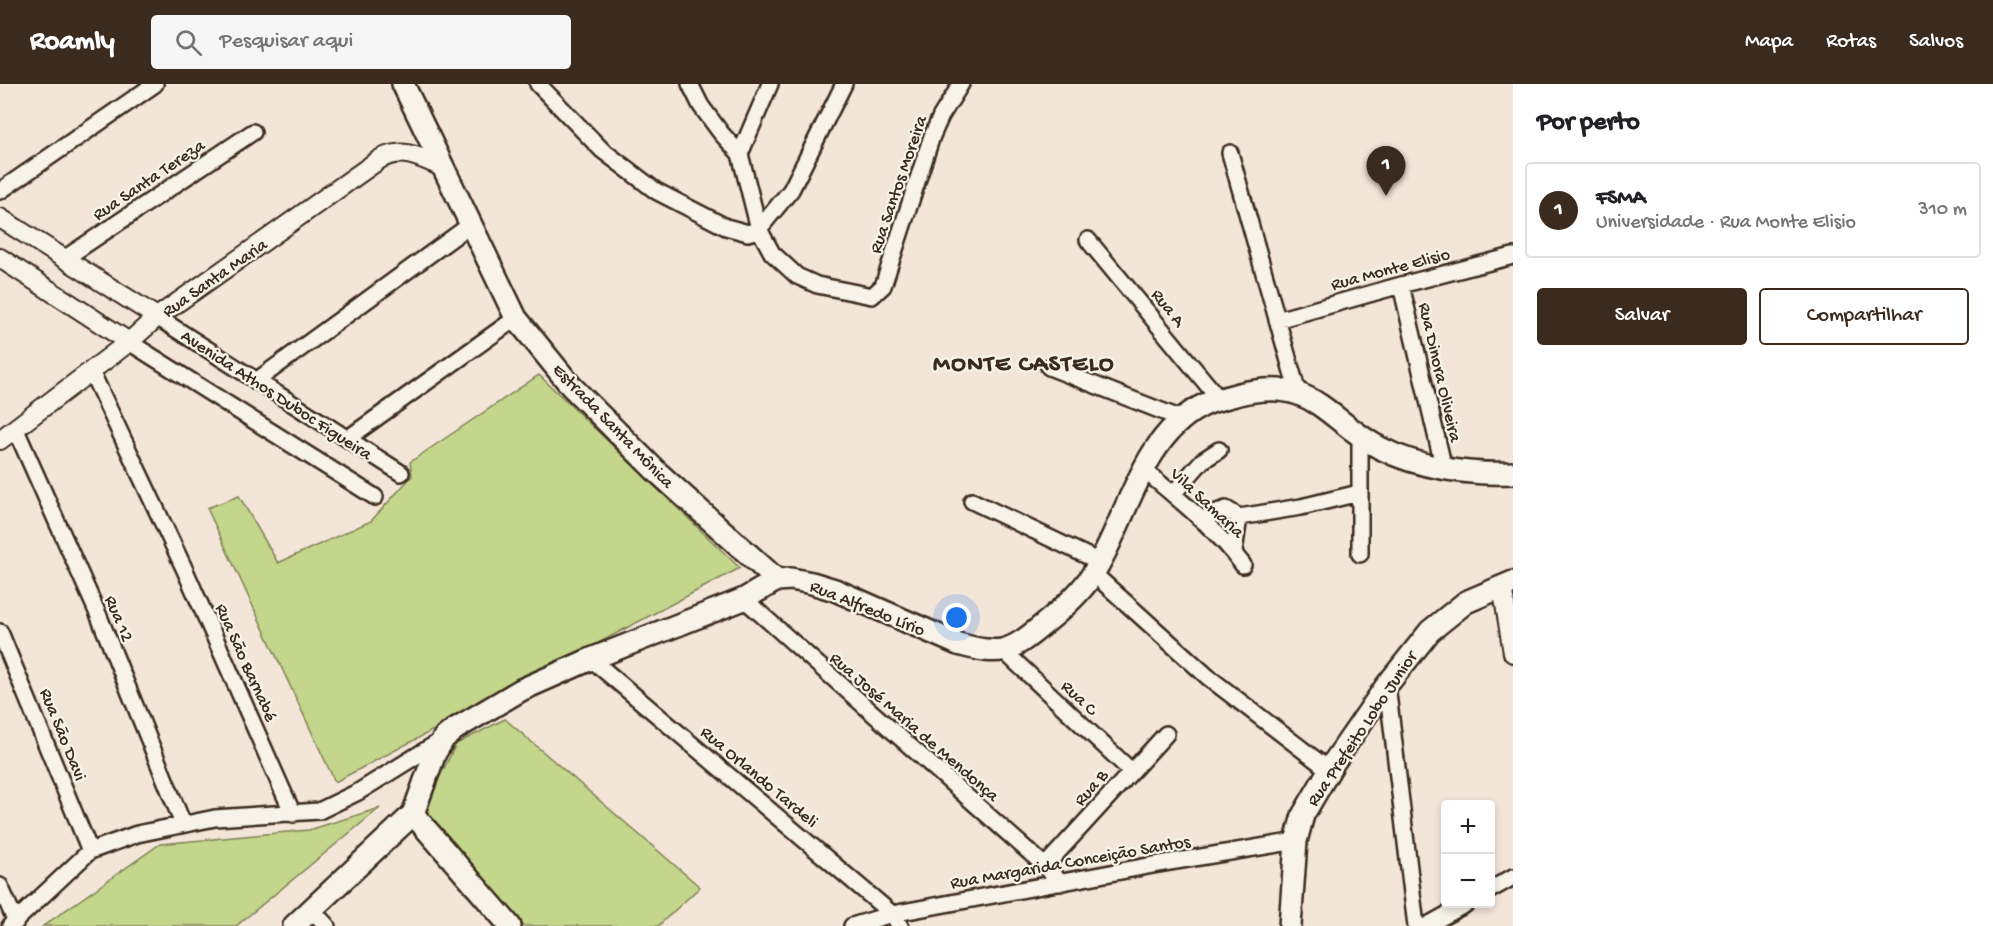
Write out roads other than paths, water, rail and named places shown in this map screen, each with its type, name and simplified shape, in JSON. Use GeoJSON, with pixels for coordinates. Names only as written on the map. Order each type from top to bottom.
{"type":"FeatureCollection","features":[{"type":"Feature","properties":{"kind":"main road","name":"Estrada Santa Mônica"},"geometry":{"type":"LineString","coordinates":[[403,84],[516,318],[572,386],[655,470],[777,580]]}},
{"type":"Feature","properties":{"kind":"main road"},"geometry":{"type":"LineString","coordinates":[[1004,651],[1021,642],[1059,612],[1097,568],[1143,469],[1182,419],[1200,406],[1219,399],[1253,391],[1279,390],[1298,393],[1330,411],[1360,436],[1404,458],[1444,469],[1513,473]]}},
{"type":"Feature","properties":{"kind":"main road","name":"Rua Alfredo Lírio"},"geometry":{"type":"LineString","coordinates":[[777,580],[790,579],[835,590],[958,645],[977,650],[1004,651]]}},
{"type":"Feature","properties":{"kind":"main road"},"geometry":{"type":"LineString","coordinates":[[294,926],[413,814],[435,753],[444,738],[474,717],[521,690],[591,659],[744,599],[777,580]]}},
{"type":"Feature","properties":{"kind":"main road","name":"Rua Prefeito Lobo Junior"},"geometry":{"type":"LineString","coordinates":[[1290,926],[1296,841],[1303,815],[1329,770],[1387,685],[1430,631],[1466,602],[1508,584]]}},
{"type":"Feature","properties":{"kind":"main road"},"geometry":{"type":"LineString","coordinates":[[413,814],[510,926]]}},
{"type":"Feature","properties":{"kind":"street"},"geometry":{"type":"LineString","coordinates":[[0,191],[155,84]]}},
{"type":"Feature","properties":{"kind":"street"},"geometry":{"type":"LineString","coordinates":[[538,84],[602,150],[656,191],[726,227],[748,233],[759,229],[791,190],[844,84]]}},
{"type":"Feature","properties":{"kind":"street"},"geometry":{"type":"LineString","coordinates":[[690,84],[708,115],[740,154],[759,229]]}},
{"type":"Feature","properties":{"kind":"street"},"geometry":{"type":"LineString","coordinates":[[740,154],[770,84]]}},
{"type":"Feature","properties":{"kind":"street","name":"Rua Santos Moreira"},"geometry":{"type":"LineString","coordinates":[[759,229],[772,253],[797,276],[827,288],[872,296],[883,286],[932,136],[941,116],[961,84]]}},
{"type":"Feature","properties":{"kind":"street","name":"Rua Santa Tereza"},"geometry":{"type":"LineString","coordinates":[[64,258],[253,132]]}},
{"type":"Feature","properties":{"kind":"street","name":"Rua Santa Maria"},"geometry":{"type":"LineString","coordinates":[[0,440],[129,342],[157,317],[380,159],[391,153],[402,152],[442,167]]}},
{"type":"Feature","properties":{"kind":"street"},"geometry":{"type":"LineString","coordinates":[[1230,153],[1298,393]]}},
{"type":"Feature","properties":{"kind":"street","name":"Avenida Athos Duboc Figueira"},"geometry":{"type":"LineString","coordinates":[[0,218],[401,473]]}},
{"type":"Feature","properties":{"kind":"street"},"geometry":{"type":"LineString","coordinates":[[256,381],[470,225]]}},
{"type":"Feature","properties":{"kind":"street","name":"Rua A"},"geometry":{"type":"LineString","coordinates":[[1088,240],[1219,399]]}},
{"type":"Feature","properties":{"kind":"street","name":"Rua Monte Elisio"},"geometry":{"type":"LineString","coordinates":[[1277,320],[1513,256]]}},
{"type":"Feature","properties":{"kind":"street","name":"Avenida Athos Duboc Figueira"},"geometry":{"type":"LineString","coordinates":[[0,258],[375,497]]}},
{"type":"Feature","properties":{"kind":"street","name":"Rua Dinora Oliveira"},"geometry":{"type":"LineString","coordinates":[[1401,285],[1444,469]]}},
{"type":"Feature","properties":{"kind":"street"},"geometry":{"type":"LineString","coordinates":[[347,439],[516,318]]}},
{"type":"Feature","properties":{"kind":"street"},"geometry":{"type":"LineString","coordinates":[[1049,367],[1182,419]]}},
{"type":"Feature","properties":{"kind":"street","name":"Rua São Barnabé"},"geometry":{"type":"LineString","coordinates":[[91,371],[184,568],[293,814]]}},
{"type":"Feature","properties":{"kind":"street","name":"Rua 12"},"geometry":{"type":"LineString","coordinates":[[16,430],[102,624],[183,824]]}},
{"type":"Feature","properties":{"kind":"street"},"geometry":{"type":"LineString","coordinates":[[1360,436],[1360,554]]}},
{"type":"Feature","properties":{"kind":"street"},"geometry":{"type":"LineString","coordinates":[[1173,494],[1202,461],[1219,450]]}},
{"type":"Feature","properties":{"kind":"street","name":"Vila Samaria"},"geometry":{"type":"LineString","coordinates":[[1143,469],[1203,521],[1244,565]]}},
{"type":"Feature","properties":{"kind":"street"},"geometry":{"type":"LineString","coordinates":[[1203,521],[1226,508],[1239,517],[1301,507],[1359,494]]}},
{"type":"Feature","properties":{"kind":"street"},"geometry":{"type":"LineString","coordinates":[[972,501],[1097,568],[1208,677],[1329,770]]}},
{"type":"Feature","properties":{"kind":"street"},"geometry":{"type":"LineString","coordinates":[[1234,552],[1239,517]]}},
{"type":"Feature","properties":{"kind":"street"},"geometry":{"type":"LineString","coordinates":[[1508,584],[1513,653]]}},
{"type":"Feature","properties":{"kind":"street","name":"Rua José Maria de Mendonça"},"geometry":{"type":"LineString","coordinates":[[744,599],[1045,866],[1061,883]]}},
{"type":"Feature","properties":{"kind":"street","name":"Rua São Davi"},"geometry":{"type":"LineString","coordinates":[[0,632],[90,850]]}},
{"type":"Feature","properties":{"kind":"street","name":"Rua C"},"geometry":{"type":"LineString","coordinates":[[1004,651],[1130,770]]}},
{"type":"Feature","properties":{"kind":"street","name":"Rua Orlando Tardeli"},"geometry":{"type":"LineString","coordinates":[[591,659],[896,920]]}},
{"type":"Feature","properties":{"kind":"street"},"geometry":{"type":"LineString","coordinates":[[1387,685],[1416,926]]}},
{"type":"Feature","properties":{"kind":"street","name":"Rua B"},"geometry":{"type":"LineString","coordinates":[[1045,866],[1130,770],[1166,734]]}},
{"type":"Feature","properties":{"kind":"street"},"geometry":{"type":"LineString","coordinates":[[0,886],[13,924],[90,850],[137,834],[183,824],[243,814],[293,814],[319,811],[336,804],[444,738]]}},
{"type":"Feature","properties":{"kind":"street","name":"Rua Margarida Conceição Santos"},"geometry":{"type":"LineString","coordinates":[[852,926],[896,920],[1153,865],[1296,841]]}},
{"type":"Feature","properties":{"kind":"street"},"geometry":{"type":"LineString","coordinates":[[1495,888],[1513,877]]}},
{"type":"Feature","properties":{"kind":"street"},"geometry":{"type":"LineString","coordinates":[[1426,926],[1457,908]]}},
{"type":"Feature","properties":{"kind":"street"},"geometry":{"type":"LineString","coordinates":[[312,910],[327,926]]}},
{"type":"Feature","properties":{"kind":"place","name":"FSMA"},"geometry":{"type":"Point","coordinates":[1386,196]}},
{"type":"Feature","properties":{"kind":"district","name":"MONTE CASTELO"},"geometry":{"type":"Point","coordinates":[1024,362]}}]}
